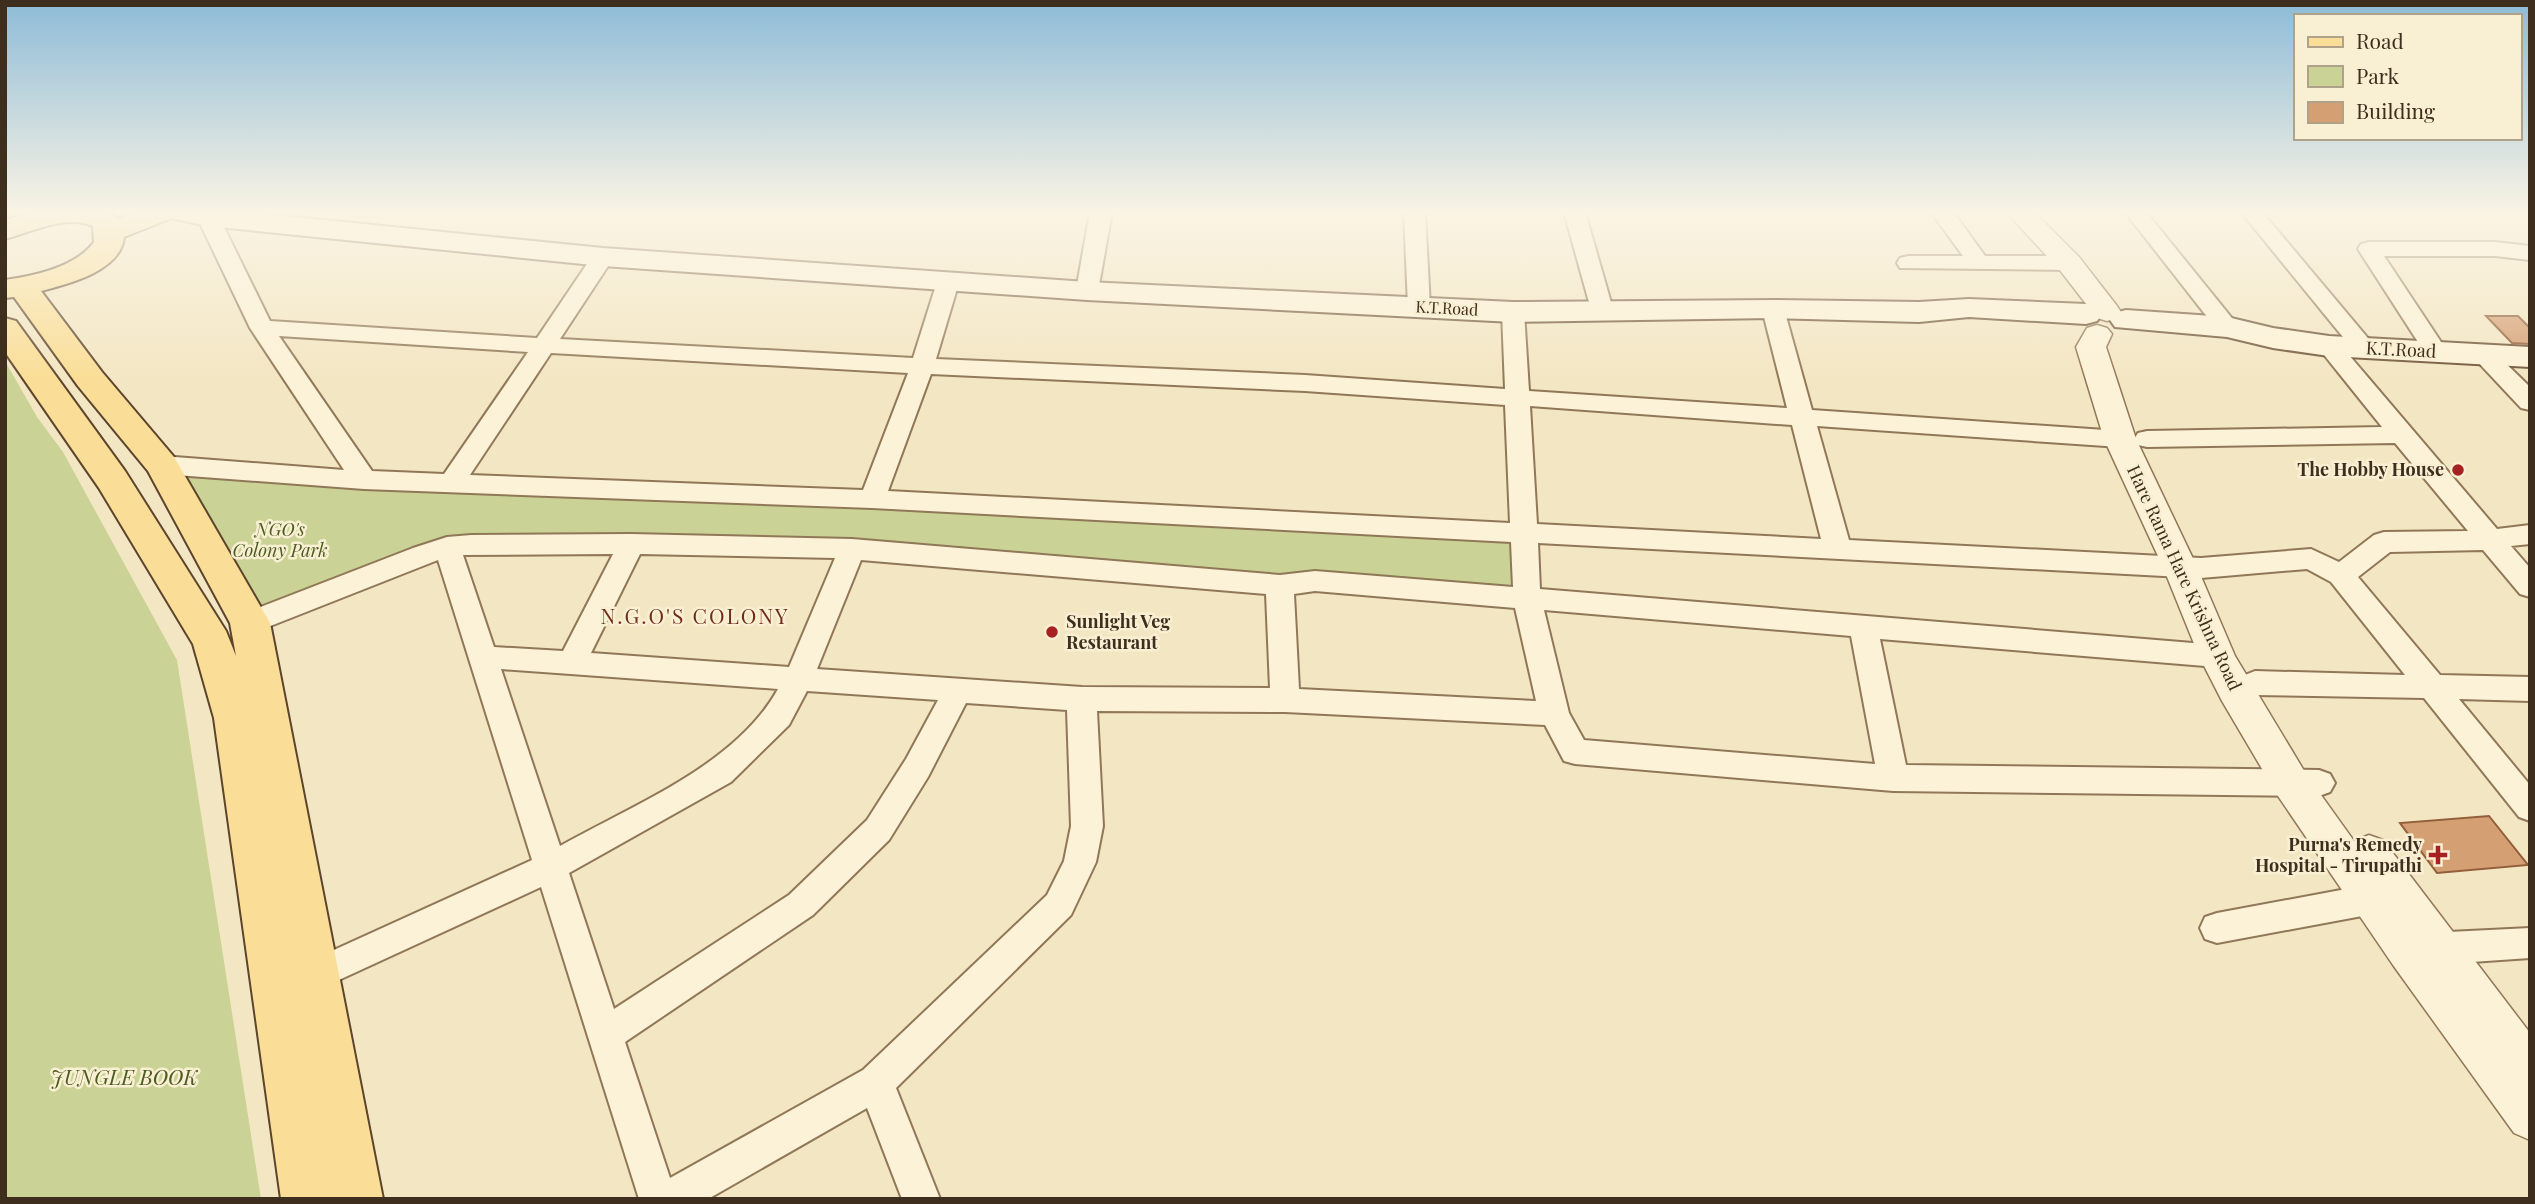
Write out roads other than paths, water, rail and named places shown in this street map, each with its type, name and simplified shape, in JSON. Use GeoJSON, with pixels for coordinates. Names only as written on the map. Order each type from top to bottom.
{"type":"FeatureCollection","features":[{"type":"Feature","properties":{"kind":"main road"},"geometry":{"type":"LineString","coordinates":[[75,268],[49,281],[14,288],[162,465],[250,623],[356,1199]]}},
{"type":"Feature","properties":{"kind":"main road","name":"K.T.Road"},"geometry":{"type":"LineString","coordinates":[[757,268],[1087,291],[1513,312],[1773,309],[1919,312],[1965,321],[2227,327],[2273,338],[2329,346],[2530,357]]}},
{"type":"Feature","properties":{"kind":"main road","name":"K.T.Road"},"geometry":{"type":"LineString","coordinates":[[2107,326],[2231,344],[2273,338]]}},
{"type":"Feature","properties":{"kind":"main road"},"geometry":{"type":"LineString","coordinates":[[5,328],[111,480],[212,642],[235,718],[308,1199]]}},
{"type":"Feature","properties":{"kind":"street"},"geometry":{"type":"LineString","coordinates":[[226,268],[262,328],[364,480]]}},
{"type":"Feature","properties":{"kind":"street"},"geometry":{"type":"LineString","coordinates":[[452,482],[596,268]]}},
{"type":"Feature","properties":{"kind":"street"},"geometry":{"type":"LineString","coordinates":[[1087,291],[1091,268]]}},
{"type":"Feature","properties":{"kind":"street"},"geometry":{"type":"LineString","coordinates":[[1417,268],[1419,307]]}},
{"type":"Feature","properties":{"kind":"street"},"geometry":{"type":"LineString","coordinates":[[1590,268],[1603,313]]}},
{"type":"Feature","properties":{"kind":"street"},"geometry":{"type":"LineString","coordinates":[[2072,268],[2107,326]]}},
{"type":"Feature","properties":{"kind":"street"},"geometry":{"type":"LineString","coordinates":[[2179,268],[2227,327]]}},
{"type":"Feature","properties":{"kind":"street"},"geometry":{"type":"LineString","coordinates":[[2298,268],[2364,348]]}},
{"type":"Feature","properties":{"kind":"street"},"geometry":{"type":"LineString","coordinates":[[2381,268],[2435,351]]}},
{"type":"Feature","properties":{"kind":"street"},"geometry":{"type":"LineString","coordinates":[[872,499],[923,364],[948,282]]}},
{"type":"Feature","properties":{"kind":"street"},"geometry":{"type":"LineString","coordinates":[[1773,309],[1838,550]]}},
{"type":"Feature","properties":{"kind":"street"},"geometry":{"type":"LineString","coordinates":[[1513,312],[1527,599],[1555,714],[1575,752],[1893,778],[2305,784]]}},
{"type":"Feature","properties":{"kind":"street","name":"Hare Rama Hare Krishna Road"},"geometry":{"type":"LineString","coordinates":[[2107,326],[2091,347],[2191,567],[2234,651],[2255,683],[2305,784],[2373,899],[2423,950],[2530,1070]]}},
{"type":"Feature","properties":{"kind":"street"},"geometry":{"type":"LineString","coordinates":[[262,328],[800,361],[923,364],[1305,383],[2134,439],[2402,435]]}},
{"type":"Feature","properties":{"kind":"street"},"geometry":{"type":"LineString","coordinates":[[2329,346],[2488,540],[2530,587]]}},
{"type":"Feature","properties":{"kind":"street"},"geometry":{"type":"LineString","coordinates":[[2484,355],[2530,402]]}},
{"type":"Feature","properties":{"kind":"street"},"geometry":{"type":"LineString","coordinates":[[162,465],[364,480],[872,499],[2191,567],[2311,559],[2341,575],[2530,808]]}},
{"type":"Feature","properties":{"kind":"street"},"geometry":{"type":"LineString","coordinates":[[2341,575],[2384,542],[2488,540],[2530,534]]}},
{"type":"Feature","properties":{"kind":"street"},"geometry":{"type":"LineString","coordinates":[[250,623],[447,547],[631,544],[852,549],[1280,584],[1315,581],[2217,656]]}},
{"type":"Feature","properties":{"kind":"street"},"geometry":{"type":"LineString","coordinates":[[572,663],[631,544]]}},
{"type":"Feature","properties":{"kind":"street"},"geometry":{"type":"LineString","coordinates":[[447,547],[658,1199]]}},
{"type":"Feature","properties":{"kind":"street"},"geometry":{"type":"LineString","coordinates":[[315,975],[551,867],[720,773],[778,717],[799,678],[852,549]]}},
{"type":"Feature","properties":{"kind":"street","name":"Hare Rama Hare Krishna Road"},"geometry":{"type":"LineString","coordinates":[[2191,567],[2217,656],[2423,950],[2530,1117]]}},
{"type":"Feature","properties":{"kind":"street"},"geometry":{"type":"LineString","coordinates":[[1280,584],[1284,700]]}},
{"type":"Feature","properties":{"kind":"street"},"geometry":{"type":"LineString","coordinates":[[1863,626],[1893,778]]}},
{"type":"Feature","properties":{"kind":"street"},"geometry":{"type":"LineString","coordinates":[[483,657],[1082,699],[1284,700],[1555,714]]}},
{"type":"Feature","properties":{"kind":"street"},"geometry":{"type":"LineString","coordinates":[[2255,683],[2530,689]]}},
{"type":"Feature","properties":{"kind":"street"},"geometry":{"type":"LineString","coordinates":[[605,1035],[801,905],[869,840],[917,768],[958,690]]}},
{"type":"Feature","properties":{"kind":"street"},"geometry":{"type":"LineString","coordinates":[[670,1199],[876,1083],[1059,905],[1080,862],[1087,825],[1082,699]]}},
{"type":"Feature","properties":{"kind":"street"},"geometry":{"type":"LineString","coordinates":[[2217,928],[2373,899]]}},
{"type":"Feature","properties":{"kind":"street"},"geometry":{"type":"LineString","coordinates":[[2423,950],[2530,943]]}},
{"type":"Feature","properties":{"kind":"street"},"geometry":{"type":"LineString","coordinates":[[876,1083],[921,1199]]}},
{"type":"Feature","properties":{"kind":"place","name":"The Hobby House"},"geometry":{"type":"Point","coordinates":[2458,470]}},
{"type":"Feature","properties":{"kind":"place","name":"Sunlight Veg Restaurant"},"geometry":{"type":"Point","coordinates":[1052,632]}},
{"type":"Feature","properties":{"kind":"place","name":"Purna's Remedy Hospital - Tirupathi"},"geometry":{"type":"Point","coordinates":[2438,855]}},
{"type":"Feature","properties":{"kind":"district","name":"N.G.O'S COLONY"},"geometry":{"type":"Point","coordinates":[695,617]}},
{"type":"Feature","properties":{"kind":"park label","name":"NGO's Colony Park"},"geometry":{"type":"Point","coordinates":[280,540]}},
{"type":"Feature","properties":{"kind":"park label","name":"JUNGLE BOOK"},"geometry":{"type":"Point","coordinates":[124,1078]}}]}
